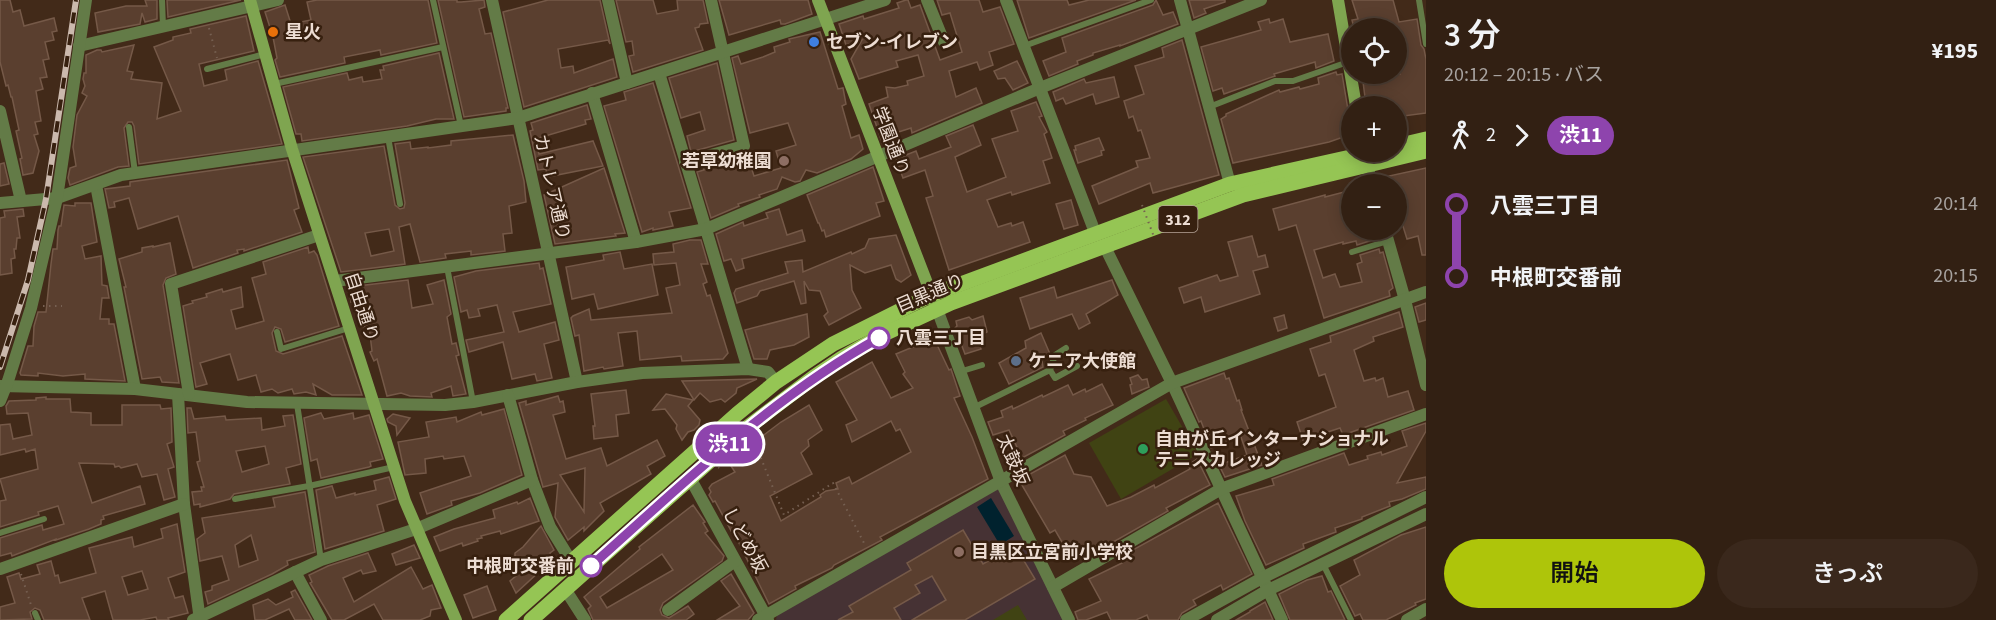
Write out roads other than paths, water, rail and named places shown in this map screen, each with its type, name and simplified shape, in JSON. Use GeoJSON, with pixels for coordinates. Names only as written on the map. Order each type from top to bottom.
{"type":"FeatureCollection","features":[{"type":"Feature","properties":{"kind":"main road","name":"学園通り"},"geometry":{"type":"LineString","coordinates":[[818,0],[934,302]]}},
{"type":"Feature","properties":{"kind":"main road"},"geometry":{"type":"LineString","coordinates":[[1338,0],[1341,19]]}},
{"type":"Feature","properties":{"kind":"main road","name":"自由通り"},"geometry":{"type":"LineString","coordinates":[[251,3],[292,149],[395,467],[416,529],[456,620]]}},
{"type":"Feature","properties":{"kind":"main road"},"geometry":{"type":"LineString","coordinates":[[1407,143],[1426,139]]}},
{"type":"Feature","properties":{"kind":"main road","name":"目黒通り"},"geometry":{"type":"LineString","coordinates":[[1407,152],[1426,151]]}},
{"type":"Feature","properties":{"kind":"main road","name":"目黒通り"},"geometry":{"type":"LineString","coordinates":[[1101,241],[1230,184],[1341,161]]}},
{"type":"Feature","properties":{"kind":"main road","name":"目黒通り"},"geometry":{"type":"LineString","coordinates":[[506,620],[736,414],[776,382],[833,344],[934,302],[1101,241],[1345,162]]}},
{"type":"Feature","properties":{"kind":"main road","name":"目黒通り"},"geometry":{"type":"LineString","coordinates":[[531,620],[748,427],[842,358],[934,302]]}},
{"type":"Feature","properties":{"kind":"street"},"geometry":{"type":"LineString","coordinates":[[0,401],[3,386],[32,304],[57,198],[86,0]]}},
{"type":"Feature","properties":{"kind":"street"},"geometry":{"type":"LineString","coordinates":[[79,46],[206,17],[251,3],[278,0]]}},
{"type":"Feature","properties":{"kind":"street","name":"カトレア通り"},"geometry":{"type":"LineString","coordinates":[[492,0],[577,382]]}},
{"type":"Feature","properties":{"kind":"street"},"geometry":{"type":"LineString","coordinates":[[608,0],[627,83]]}},
{"type":"Feature","properties":{"kind":"street"},"geometry":{"type":"LineString","coordinates":[[686,162],[744,146],[711,0]]}},
{"type":"Feature","properties":{"kind":"street"},"geometry":{"type":"LineString","coordinates":[[0,203],[57,198],[135,172],[518,118],[723,50],[885,0]]}},
{"type":"Feature","properties":{"kind":"street"},"geometry":{"type":"LineString","coordinates":[[927,0],[944,42]]}},
{"type":"Feature","properties":{"kind":"street"},"geometry":{"type":"LineString","coordinates":[[1006,0],[1101,241],[1172,383],[1282,620]]}},
{"type":"Feature","properties":{"kind":"street"},"geometry":{"type":"LineString","coordinates":[[1180,0],[1230,184]]}},
{"type":"Feature","properties":{"kind":"street"},"geometry":{"type":"LineString","coordinates":[[335,281],[636,242],[706,229],[1040,88],[1262,0]]}},
{"type":"Feature","properties":{"kind":"street"},"geometry":{"type":"LineString","coordinates":[[659,73],[748,369]]}},
{"type":"Feature","properties":{"kind":"street"},"geometry":{"type":"LineString","coordinates":[[592,93],[636,242]]}},
{"type":"Feature","properties":{"kind":"street"},"geometry":{"type":"LineString","coordinates":[[0,111],[21,201]]}},
{"type":"Feature","properties":{"kind":"street"},"geometry":{"type":"LineString","coordinates":[[96,184],[135,389]]}},
{"type":"Feature","properties":{"kind":"street"},"geometry":{"type":"LineString","coordinates":[[320,235],[171,284],[184,394],[184,504],[197,619],[321,560],[416,529],[532,480]]}},
{"type":"Feature","properties":{"kind":"street"},"geometry":{"type":"LineString","coordinates":[[1388,240],[1426,385]]}},
{"type":"Feature","properties":{"kind":"street"},"geometry":{"type":"LineString","coordinates":[[763,618],[1172,383],[1426,292]]}},
{"type":"Feature","properties":{"kind":"street","name":"太鼓坂"},"geometry":{"type":"LineString","coordinates":[[934,302],[1001,482],[1069,620]]}},
{"type":"Feature","properties":{"kind":"street"},"geometry":{"type":"LineString","coordinates":[[3,386],[135,389],[247,402],[445,405],[642,373],[748,369],[768,372],[776,382]]}},
{"type":"Feature","properties":{"kind":"street"},"geometry":{"type":"LineString","coordinates":[[508,396],[532,480],[550,527],[571,561]]}},
{"type":"Feature","properties":{"kind":"street"},"geometry":{"type":"LineString","coordinates":[[1053,586],[1221,489],[1426,414]]}},
{"type":"Feature","properties":{"kind":"street","name":"しどめ坂"},"geometry":{"type":"LineString","coordinates":[[690,478],[763,618]]}},
{"type":"Feature","properties":{"kind":"street"},"geometry":{"type":"LineString","coordinates":[[1186,620],[1262,578],[1426,497]]}},
{"type":"Feature","properties":{"kind":"street"},"geometry":{"type":"LineString","coordinates":[[0,569],[184,504]]}},
{"type":"Feature","properties":{"kind":"street"},"geometry":{"type":"LineString","coordinates":[[1217,620],[1268,590],[1426,514]]}},
{"type":"Feature","properties":{"kind":"street"},"geometry":{"type":"LineString","coordinates":[[668,610],[735,561]]}},
{"type":"Feature","properties":{"kind":"street"},"geometry":{"type":"LineString","coordinates":[[295,572],[321,620]]}},
{"type":"Feature","properties":{"kind":"street"},"geometry":{"type":"LineString","coordinates":[[565,589],[585,620]]}},
{"type":"Feature","properties":{"kind":"street"},"geometry":{"type":"LineString","coordinates":[[1407,620],[1426,609]]}},
{"type":"Feature","properties":{"kind":"lane"},"geometry":{"type":"LineString","coordinates":[[162,0],[164,27]]}},
{"type":"Feature","properties":{"kind":"lane"},"geometry":{"type":"LineString","coordinates":[[433,0],[461,126]]}},
{"type":"Feature","properties":{"kind":"lane"},"geometry":{"type":"LineString","coordinates":[[1024,46],[1151,0]]}},
{"type":"Feature","properties":{"kind":"lane"},"geometry":{"type":"LineString","coordinates":[[1419,0],[1426,41]]}},
{"type":"Feature","properties":{"kind":"lane"},"geometry":{"type":"LineString","coordinates":[[274,84],[443,47]]}},
{"type":"Feature","properties":{"kind":"lane"},"geometry":{"type":"LineString","coordinates":[[207,69],[265,54]]}},
{"type":"Feature","properties":{"kind":"lane"},"geometry":{"type":"LineString","coordinates":[[1209,107],[1275,81],[1293,81],[1341,65]]}},
{"type":"Feature","properties":{"kind":"lane"},"geometry":{"type":"LineString","coordinates":[[129,128],[135,172]]}},
{"type":"Feature","properties":{"kind":"lane"},"geometry":{"type":"LineString","coordinates":[[388,137],[400,204]]}},
{"type":"Feature","properties":{"kind":"lane"},"geometry":{"type":"LineString","coordinates":[[1352,252],[1377,240]]}},
{"type":"Feature","properties":{"kind":"lane"},"geometry":{"type":"LineString","coordinates":[[447,267],[473,402]]}},
{"type":"Feature","properties":{"kind":"lane"},"geometry":{"type":"LineString","coordinates":[[277,332],[281,349],[350,327]]}},
{"type":"Feature","properties":{"kind":"lane"},"geometry":{"type":"LineString","coordinates":[[972,408],[1050,370],[1055,354],[1066,348]]}},
{"type":"Feature","properties":{"kind":"lane"},"geometry":{"type":"LineString","coordinates":[[959,372],[982,365]]}},
{"type":"Feature","properties":{"kind":"lane"},"geometry":{"type":"LineString","coordinates":[[1050,370],[1055,378],[1077,366]]}},
{"type":"Feature","properties":{"kind":"lane"},"geometry":{"type":"LineString","coordinates":[[297,404],[321,560]]}},
{"type":"Feature","properties":{"kind":"lane"},"geometry":{"type":"LineString","coordinates":[[236,499],[395,467]]}},
{"type":"Feature","properties":{"kind":"lane"},"geometry":{"type":"LineString","coordinates":[[0,533],[44,519]]}},
{"type":"Feature","properties":{"kind":"lane"},"geometry":{"type":"LineString","coordinates":[[1323,564],[1352,620]]}},
{"type":"Feature","properties":{"kind":"water"},"geometry":{"type":"Polygon","coordinates":[[[991,498],[1014,536],[1000,545],[977,507],[991,498]]]}},
{"type":"Feature","properties":{"kind":"railway"},"geometry":{"type":"LineString","coordinates":[[0,367],[28,280],[46,199],[76,0]]}},
{"type":"Feature","properties":{"kind":"place","name":"星火"},"geometry":{"type":"Point","coordinates":[273,32]}},
{"type":"Feature","properties":{"kind":"place","name":"セブン-イレブン"},"geometry":{"type":"Point","coordinates":[814,42]}},
{"type":"Feature","properties":{"kind":"place","name":"若草幼稚園"},"geometry":{"type":"Point","coordinates":[784,161]}},
{"type":"Feature","properties":{"kind":"place","name":"八雲三丁目"},"geometry":{"type":"Point","coordinates":[879,338]}},
{"type":"Feature","properties":{"kind":"place","name":"ケニア大使館"},"geometry":{"type":"Point","coordinates":[1016,361]}},
{"type":"Feature","properties":{"kind":"place","name":"自由が丘インターナショナル テニスカレッジ"},"geometry":{"type":"Point","coordinates":[1143,449]}},
{"type":"Feature","properties":{"kind":"place","name":"目黒区立宮前小学校"},"geometry":{"type":"Point","coordinates":[959,552]}},
{"type":"Feature","properties":{"kind":"place","name":"中根町交番前"},"geometry":{"type":"Point","coordinates":[591,566]}}]}
